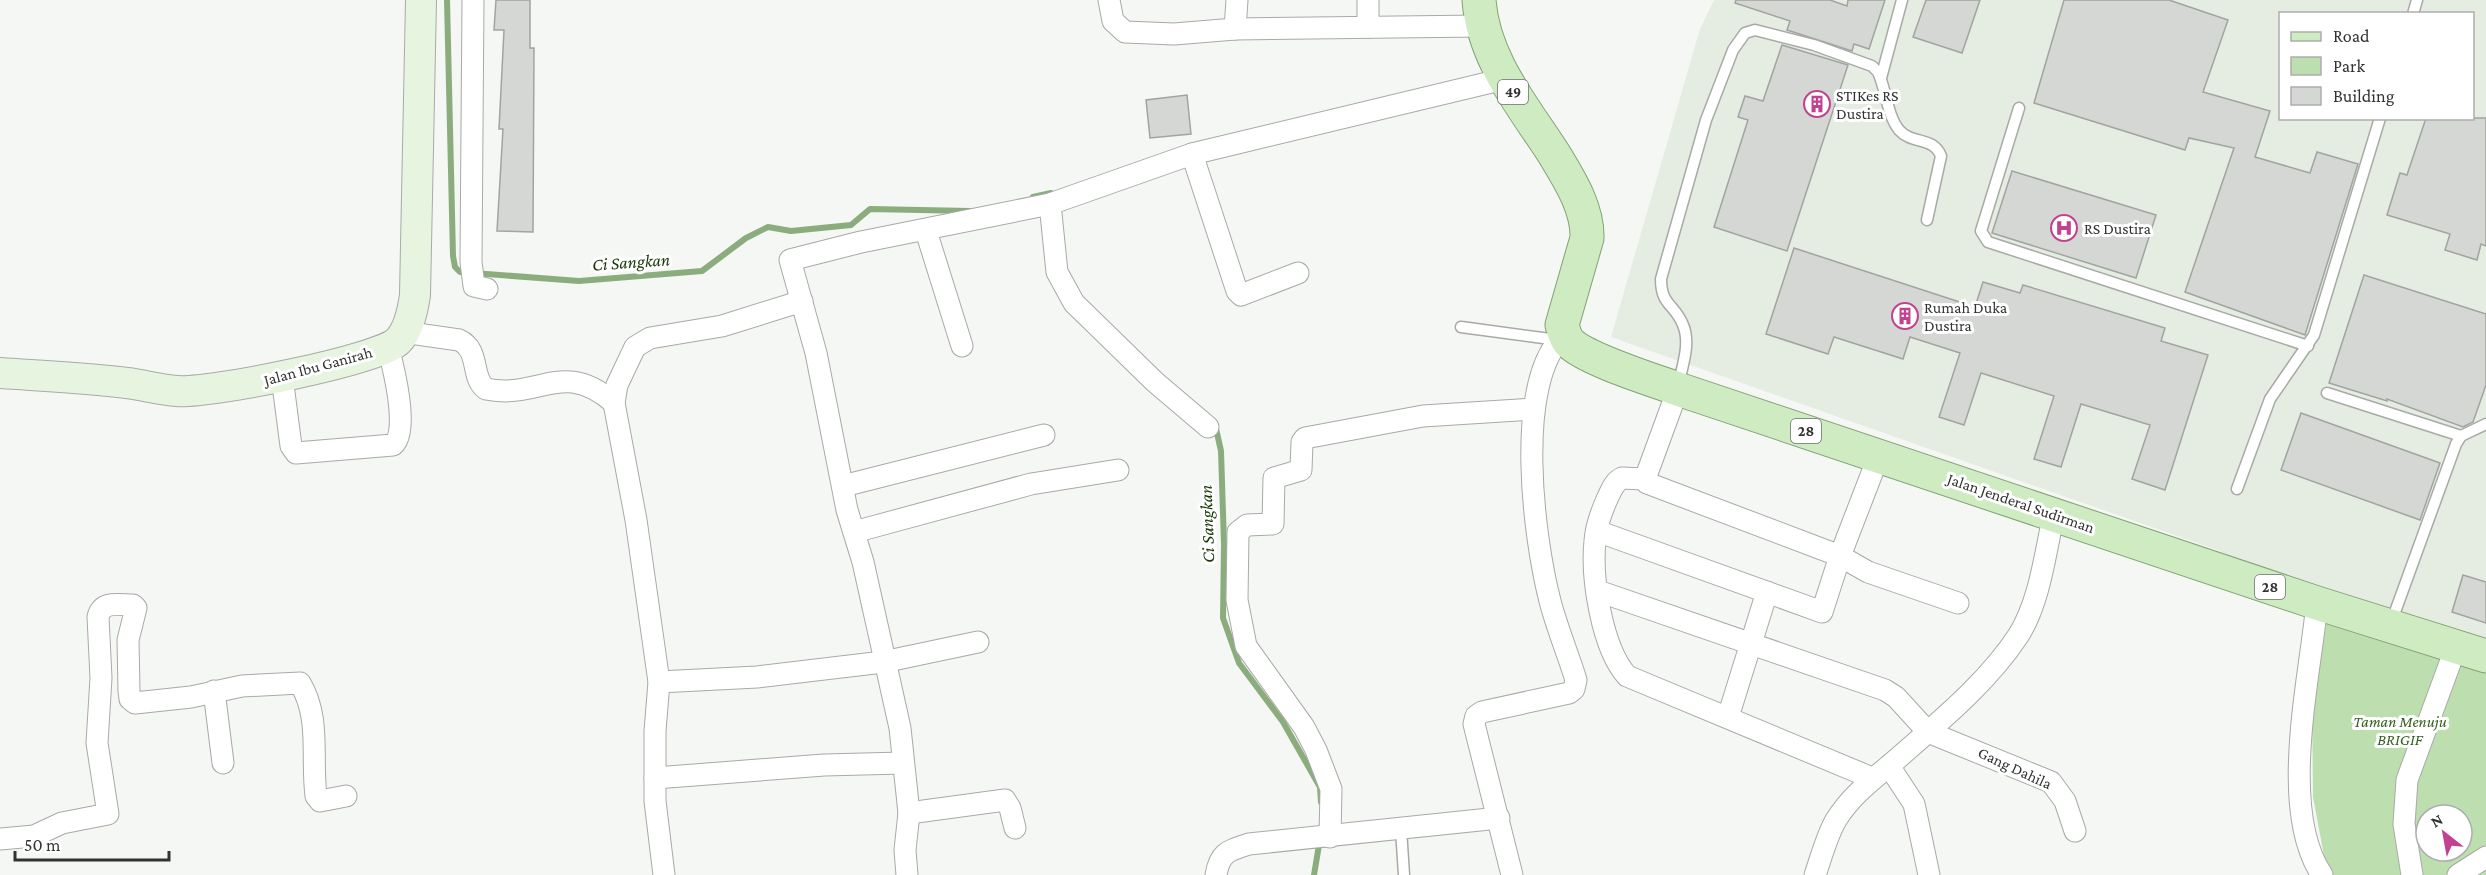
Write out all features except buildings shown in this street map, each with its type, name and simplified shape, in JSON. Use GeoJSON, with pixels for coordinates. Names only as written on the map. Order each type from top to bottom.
{"type":"FeatureCollection","features":[{"type":"Feature","properties":{"kind":"main road"},"geometry":{"type":"LineString","coordinates":[[395,339],[412,313],[415,295],[421,0]]}},
{"type":"Feature","properties":{"kind":"main road","name":"49"},"geometry":{"type":"LineString","coordinates":[[1480,13],[1504,79],[1571,185],[1587,224],[1587,238],[1567,300],[1561,338]]}},
{"type":"Feature","properties":{"kind":"main road","name":"Jalan Jenderal Sudirman"},"geometry":{"type":"LineString","coordinates":[[1561,338],[1581,350],[1678,389],[2317,603],[2471,652]]}},
{"type":"Feature","properties":{"kind":"main road","name":"Jalan Ibu Ganirah"},"geometry":{"type":"LineString","coordinates":[[0,373],[131,383],[178,392],[238,386],[282,377],[367,355],[395,339]]}},
{"type":"Feature","properties":{"kind":"street"},"geometry":{"type":"LineString","coordinates":[[473,0],[476,278]]}},
{"type":"Feature","properties":{"kind":"street"},"geometry":{"type":"LineString","coordinates":[[1109,0],[1113,21],[1125,32],[1174,34],[1235,29],[1368,27],[1480,13]]}},
{"type":"Feature","properties":{"kind":"street"},"geometry":{"type":"LineString","coordinates":[[1235,29],[1237,0]]}},
{"type":"Feature","properties":{"kind":"street"},"geometry":{"type":"LineString","coordinates":[[1368,0],[1368,27]]}},
{"type":"Feature","properties":{"kind":"street"},"geometry":{"type":"LineString","coordinates":[[907,875],[905,850],[909,813],[900,728],[843,486],[816,353],[790,260],[861,242],[926,231],[1050,204],[1192,154],[1504,79]]}},
{"type":"Feature","properties":{"kind":"street"},"geometry":{"type":"LineString","coordinates":[[1192,154],[1237,291],[1241,295],[1298,273]]}},
{"type":"Feature","properties":{"kind":"street"},"geometry":{"type":"LineString","coordinates":[[1050,204],[1057,272],[1074,303],[1155,382],[1208,427]]}},
{"type":"Feature","properties":{"kind":"street"},"geometry":{"type":"LineString","coordinates":[[926,231],[962,346]]}},
{"type":"Feature","properties":{"kind":"street"},"geometry":{"type":"LineString","coordinates":[[664,875],[655,801],[655,731],[659,682],[636,520],[614,403],[617,386],[635,347],[650,338],[722,326],[802,301]]}},
{"type":"Feature","properties":{"kind":"street"},"geometry":{"type":"LineString","coordinates":[[1512,875],[1474,724],[1476,716],[1482,712],[1569,693],[1574,689],[1576,680],[1550,602],[1540,551],[1531,448],[1534,409],[1546,362],[1561,338]]}},
{"type":"Feature","properties":{"kind":"street"},"geometry":{"type":"LineString","coordinates":[[282,377],[291,446],[296,453],[393,445],[401,434],[395,339],[459,340],[467,344],[472,351],[481,384],[486,389],[510,390],[578,381],[590,385],[614,403]]}},
{"type":"Feature","properties":{"kind":"street"},"geometry":{"type":"LineString","coordinates":[[1645,479],[1678,389]]}},
{"type":"Feature","properties":{"kind":"street"},"geometry":{"type":"LineString","coordinates":[[1322,838],[1331,789],[1316,750],[1304,727],[1258,667],[1246,646],[1237,600],[1238,532],[1247,525],[1273,524],[1274,478],[1300,470],[1302,442],[1305,438],[1423,416],[1534,409]]}},
{"type":"Feature","properties":{"kind":"street"},"geometry":{"type":"LineString","coordinates":[[843,486],[1044,435]]}},
{"type":"Feature","properties":{"kind":"street"},"geometry":{"type":"LineString","coordinates":[[1597,531],[1822,612],[1840,556],[1879,455]]}},
{"type":"Feature","properties":{"kind":"street"},"geometry":{"type":"LineString","coordinates":[[854,532],[1031,484],[1118,470]]}},
{"type":"Feature","properties":{"kind":"street"},"geometry":{"type":"LineString","coordinates":[[1645,479],[1617,481],[1606,501],[1597,531],[1594,558],[1609,645],[1627,676],[1872,778]]}},
{"type":"Feature","properties":{"kind":"street"},"geometry":{"type":"LineString","coordinates":[[1645,479],[1647,483],[1658,488],[1840,556],[1868,572],[1958,603]]}},
{"type":"Feature","properties":{"kind":"street"},"geometry":{"type":"LineString","coordinates":[[1815,875],[1835,822],[1872,778],[1928,732],[1986,675],[2019,635],[2033,600],[2054,514]]}},
{"type":"Feature","properties":{"kind":"street"},"geometry":{"type":"LineString","coordinates":[[1598,591],[1890,693],[1928,732]]}},
{"type":"Feature","properties":{"kind":"street"},"geometry":{"type":"LineString","coordinates":[[1728,717],[1767,592]]}},
{"type":"Feature","properties":{"kind":"street"},"geometry":{"type":"LineString","coordinates":[[2317,603],[2303,701],[2300,770],[2301,820],[2312,860],[2322,875]]}},
{"type":"Feature","properties":{"kind":"street"},"geometry":{"type":"LineString","coordinates":[[0,839],[34,836],[63,823],[108,814],[97,743],[101,678],[98,617],[102,607],[134,605],[136,609],[128,640],[130,699],[142,704],[242,686],[300,682],[306,691],[313,716],[316,796],[320,801],[346,796]]}},
{"type":"Feature","properties":{"kind":"street"},"geometry":{"type":"LineString","coordinates":[[659,682],[757,677],[884,663],[978,642]]}},
{"type":"Feature","properties":{"kind":"street"},"geometry":{"type":"LineString","coordinates":[[2412,875],[2404,825],[2407,780],[2471,652]]}},
{"type":"Feature","properties":{"kind":"street"},"geometry":{"type":"LineString","coordinates":[[214,692],[223,763]]}},
{"type":"Feature","properties":{"kind":"street","name":"Gang Dahila"},"geometry":{"type":"LineString","coordinates":[[1928,732],[2051,782],[2061,792],[2075,831]]}},
{"type":"Feature","properties":{"kind":"street"},"geometry":{"type":"LineString","coordinates":[[655,778],[824,765],[903,763]]}},
{"type":"Feature","properties":{"kind":"street"},"geometry":{"type":"LineString","coordinates":[[1889,766],[1914,804],[1929,875]]}},
{"type":"Feature","properties":{"kind":"street"},"geometry":{"type":"LineString","coordinates":[[909,813],[1005,800],[1010,808],[1015,828]]}},
{"type":"Feature","properties":{"kind":"street"},"geometry":{"type":"LineString","coordinates":[[1216,875],[1218,861],[1229,851],[1249,844],[1499,818]]}},
{"type":"Feature","properties":{"kind":"street"},"geometry":{"type":"LineString","coordinates":[[2458,875],[2486,857]]}},
{"type":"Feature","properties":{"kind":"lane"},"geometry":{"type":"LineString","coordinates":[[1881,78],[1902,0]]}},
{"type":"Feature","properties":{"kind":"lane"},"geometry":{"type":"LineString","coordinates":[[1678,389],[1686,339],[1683,324],[1661,294],[1661,279],[1707,120],[1740,38],[1755,30],[1814,45],[1872,66],[1881,78],[1899,129],[1908,137],[1929,142],[1938,148],[1941,156],[1927,220]]}},
{"type":"Feature","properties":{"kind":"lane"},"geometry":{"type":"LineString","coordinates":[[2019,108],[1981,231],[1982,237],[2016,252],[2308,346]]}},
{"type":"Feature","properties":{"kind":"lane"},"geometry":{"type":"LineString","coordinates":[[2237,489],[2277,385],[2314,335],[2379,120]]}},
{"type":"Feature","properties":{"kind":"lane"},"geometry":{"type":"LineString","coordinates":[[1461,327],[1561,338]]}},
{"type":"Feature","properties":{"kind":"lane"},"geometry":{"type":"LineString","coordinates":[[2326,393],[2461,436],[2486,424]]}},
{"type":"Feature","properties":{"kind":"lane"},"geometry":{"type":"LineString","coordinates":[[2390,627],[2461,436]]}},
{"type":"Feature","properties":{"kind":"lane"},"geometry":{"type":"LineString","coordinates":[[1401,829],[1404,875]]}},
{"type":"Feature","properties":{"kind":"shaded area","name":"RS Dustira"},"geometry":{"type":"Polygon","coordinates":[[[1714,0],[2486,0],[2486,653],[2392,626],[2217,550],[1611,337],[1700,29],[1714,0]]]}},
{"type":"Feature","properties":{"kind":"green space","name":"Taman Menuju BRIGIF"},"geometry":{"type":"Polygon","coordinates":[[[2328,611],[2486,664],[2486,875],[2329,875],[2313,797],[2312,705],[2328,611]]]}},
{"type":"Feature","properties":{"kind":"waterway","name":"Ci Sangkan"},"geometry":{"type":"LineString","coordinates":[[447,0],[453,256],[455,267],[460,272],[579,281],[702,271],[746,238],[768,227],[791,231],[851,225],[870,209],[970,211]]}},
{"type":"Feature","properties":{"kind":"waterway","name":"Ci Sangkan"},"geometry":{"type":"LineString","coordinates":[[1033,197],[1051,193],[1056,196]]}},
{"type":"Feature","properties":{"kind":"waterway","name":"Ci Sangkan"},"geometry":{"type":"LineString","coordinates":[[1215,424],[1221,451],[1224,544],[1223,618],[1239,663],[1283,722],[1320,787],[1321,802]]}},
{"type":"Feature","properties":{"kind":"waterway","name":"Ci Sangkan"},"geometry":{"type":"LineString","coordinates":[[1314,875],[1320,839]]}},
{"type":"Feature","properties":{"kind":"place","name":"STIKes RS Dustira"},"geometry":{"type":"Point","coordinates":[1817,104]}},
{"type":"Feature","properties":{"kind":"place","name":"RS Dustira"},"geometry":{"type":"Point","coordinates":[2064,228]}},
{"type":"Feature","properties":{"kind":"place","name":"Rumah Duka Dustira"},"geometry":{"type":"Point","coordinates":[1905,316]}}]}
